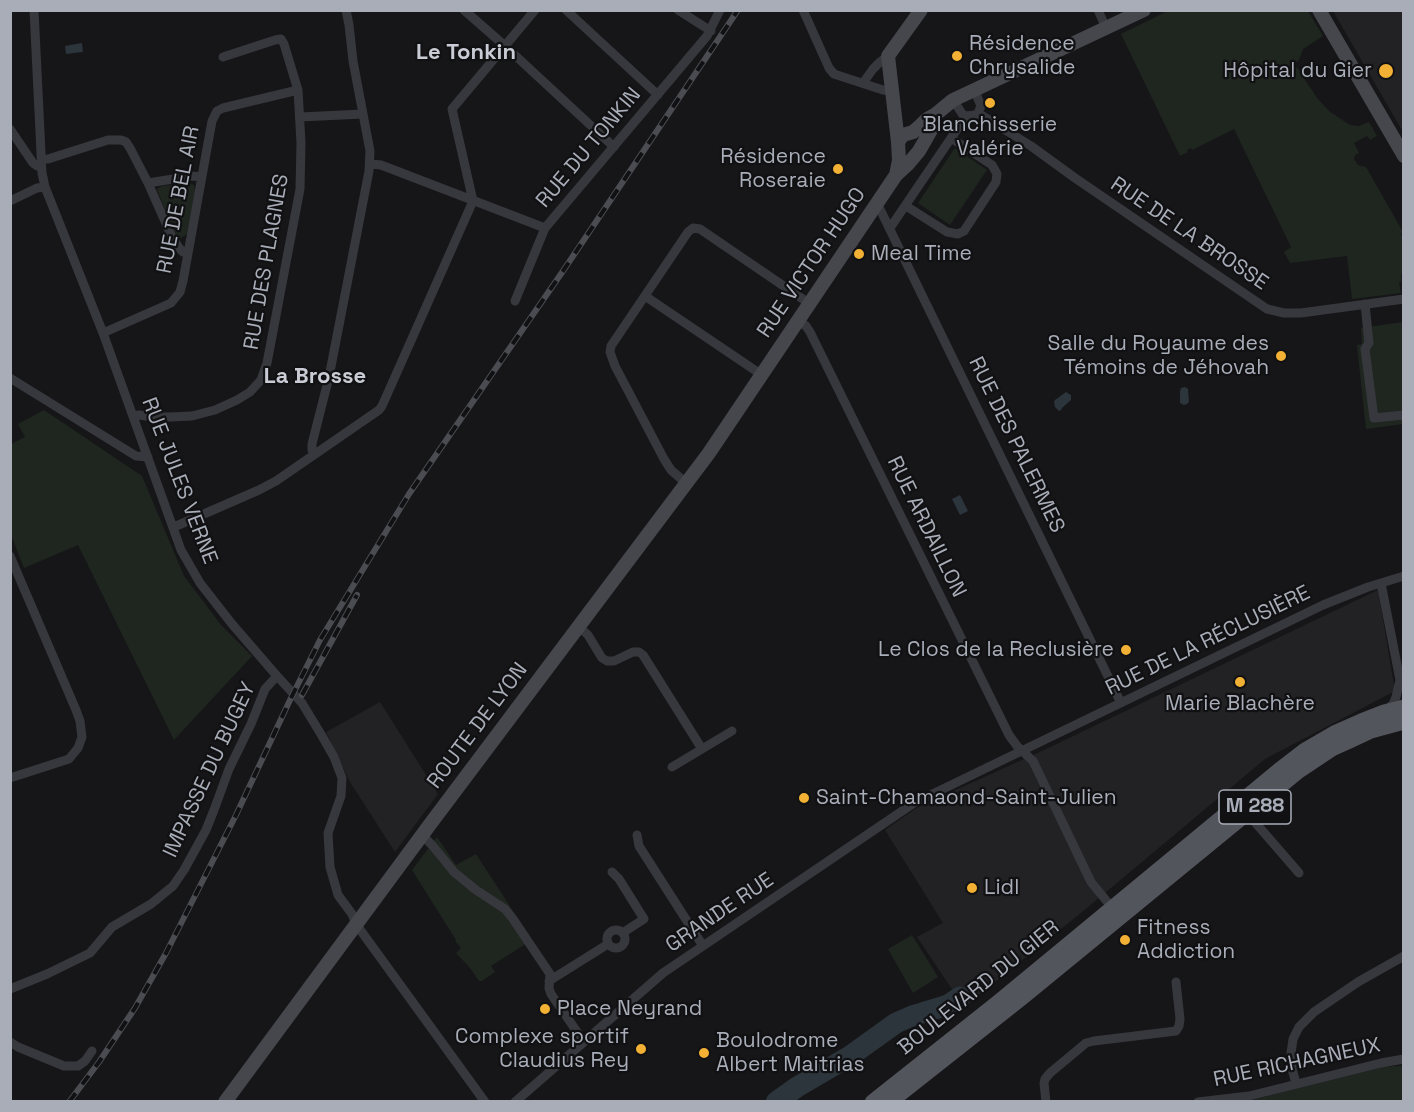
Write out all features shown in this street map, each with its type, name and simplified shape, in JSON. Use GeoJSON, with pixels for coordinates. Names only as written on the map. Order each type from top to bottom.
{"type":"FeatureCollection","features":[{"type":"Feature","properties":{"kind":"main road"},"geometry":{"type":"LineString","coordinates":[[919,151],[911,154],[904,153],[898,144],[888,56],[921,10]]}},
{"type":"Feature","properties":{"kind":"main road","name":"RUE VICTOR HUGO"},"geometry":{"type":"LineString","coordinates":[[896,175],[899,160],[898,144],[903,135],[913,132],[953,100],[1144,10]]}},
{"type":"Feature","properties":{"kind":"main road"},"geometry":{"type":"LineString","coordinates":[[1318,10],[1404,156]]}},
{"type":"Feature","properties":{"kind":"main road","name":"RUE VICTOR HUGO"},"geometry":{"type":"LineString","coordinates":[[762,375],[896,175],[919,151],[931,130],[936,114]]}},
{"type":"Feature","properties":{"kind":"main road","name":"ROUTE DE LYON"},"geometry":{"type":"LineString","coordinates":[[225,1101],[686,483],[762,375]]}},
{"type":"Feature","properties":{"kind":"main road","name":"M 288"},"geometry":{"type":"LineString","coordinates":[[1116,913],[1279,770],[1305,750],[1336,732],[1384,712],[1404,707]]}},
{"type":"Feature","properties":{"kind":"main road","name":"M 288"},"geometry":{"type":"LineString","coordinates":[[1116,913],[1299,771],[1332,749],[1371,731],[1404,722]]}},
{"type":"Feature","properties":{"kind":"main road","name":"BOULEVARD DU GIER"},"geometry":{"type":"LineString","coordinates":[[872,1101],[1116,913]]}},
{"type":"Feature","properties":{"kind":"main road","name":"BOULEVARD DU GIER"},"geometry":{"type":"LineString","coordinates":[[890,1101],[1023,997],[1116,913]]}},
{"type":"Feature","properties":{"kind":"street","name":"RUE JULES VERNE"},"geometry":{"type":"LineString","coordinates":[[34,10],[45,187],[103,333],[184,557],[200,583],[232,624],[302,703],[322,736],[339,769],[342,788],[328,833],[330,867],[338,895],[352,914],[356,924],[485,1101]]}},
{"type":"Feature","properties":{"kind":"street"},"geometry":{"type":"LineString","coordinates":[[315,453],[312,450],[313,436],[329,377],[370,164],[370,151],[352,61],[346,10]]}},
{"type":"Feature","properties":{"kind":"street"},"geometry":{"type":"LineString","coordinates":[[464,10],[505,45],[614,147]]}},
{"type":"Feature","properties":{"kind":"street"},"geometry":{"type":"LineString","coordinates":[[174,527],[276,481],[382,406],[472,201],[452,109],[535,10]]}},
{"type":"Feature","properties":{"kind":"street"},"geometry":{"type":"LineString","coordinates":[[566,10],[658,95]]}},
{"type":"Feature","properties":{"kind":"street"},"geometry":{"type":"LineString","coordinates":[[678,10],[711,31],[720,10]]}},
{"type":"Feature","properties":{"kind":"street"},"geometry":{"type":"LineString","coordinates":[[803,10],[834,74],[883,90],[893,91]]}},
{"type":"Feature","properties":{"kind":"street"},"geometry":{"type":"LineString","coordinates":[[1098,10],[1106,28]]}},
{"type":"Feature","properties":{"kind":"street","name":"RUE DU TONKIN"},"geometry":{"type":"LineString","coordinates":[[515,301],[545,228],[711,31]]}},
{"type":"Feature","properties":{"kind":"street","name":"RUE DES PLAGNES"},"geometry":{"type":"LineString","coordinates":[[134,416],[139,414],[153,417],[192,416],[214,410],[250,392],[261,380],[267,363],[300,189],[298,90],[281,39],[223,57]]}},
{"type":"Feature","properties":{"kind":"street"},"geometry":{"type":"LineString","coordinates":[[863,83],[875,67],[888,56]]}},
{"type":"Feature","properties":{"kind":"street"},"geometry":{"type":"LineString","coordinates":[[953,100],[960,112],[966,116],[978,112],[981,106],[974,89]]}},
{"type":"Feature","properties":{"kind":"street","name":"RUE DE BEL AIR"},"geometry":{"type":"LineString","coordinates":[[103,333],[171,303],[180,292],[212,121],[217,111],[298,90]]}},
{"type":"Feature","properties":{"kind":"street","name":"RUE DE LA BROSSE"},"geometry":{"type":"LineString","coordinates":[[978,112],[1267,309],[1284,313],[1301,313],[1404,299]]}},
{"type":"Feature","properties":{"kind":"street"},"geometry":{"type":"LineString","coordinates":[[300,117],[363,114]]}},
{"type":"Feature","properties":{"kind":"street"},"geometry":{"type":"LineString","coordinates":[[890,228],[966,116]]}},
{"type":"Feature","properties":{"kind":"street"},"geometry":{"type":"LineString","coordinates":[[10,129],[37,166],[108,140],[126,142],[172,237],[183,252],[188,252]]}},
{"type":"Feature","properties":{"kind":"street"},"geometry":{"type":"LineString","coordinates":[[906,206],[947,232],[958,234],[964,231],[996,182],[998,174],[992,165],[951,138]]}},
{"type":"Feature","properties":{"kind":"street"},"geometry":{"type":"LineString","coordinates":[[370,164],[381,165],[545,228]]}},
{"type":"Feature","properties":{"kind":"street"},"geometry":{"type":"LineString","coordinates":[[147,183],[192,176],[202,177]]}},
{"type":"Feature","properties":{"kind":"street"},"geometry":{"type":"LineString","coordinates":[[10,201],[45,187]]}},
{"type":"Feature","properties":{"kind":"street","name":"RUE DES PALERMES"},"geometry":{"type":"LineString","coordinates":[[878,202],[1121,703]]}},
{"type":"Feature","properties":{"kind":"street"},"geometry":{"type":"LineString","coordinates":[[686,483],[671,470],[664,459],[615,366],[610,352],[611,346],[688,232],[693,228],[700,229],[810,304]]}},
{"type":"Feature","properties":{"kind":"street"},"geometry":{"type":"LineString","coordinates":[[645,296],[762,375]]}},
{"type":"Feature","properties":{"kind":"street"},"geometry":{"type":"LineString","coordinates":[[1365,304],[1369,343],[1365,349],[1374,418],[1404,415]]}},
{"type":"Feature","properties":{"kind":"street","name":"RUE ARDAILLON"},"geometry":{"type":"LineString","coordinates":[[798,321],[810,332],[1008,735],[1033,760],[1091,882],[1116,913]]}},
{"type":"Feature","properties":{"kind":"street"},"geometry":{"type":"LineString","coordinates":[[10,378],[136,456],[148,457]]}},
{"type":"Feature","properties":{"kind":"street"},"geometry":{"type":"LineString","coordinates":[[10,556],[76,710],[82,737],[78,748],[69,759],[10,778]]}},
{"type":"Feature","properties":{"kind":"street","name":"RUE DE LA RÉCLUSIÈRE"},"geometry":{"type":"LineString","coordinates":[[963,779],[1323,605],[1404,576]]}},
{"type":"Feature","properties":{"kind":"street"},"geometry":{"type":"LineString","coordinates":[[1381,583],[1402,682],[1393,704],[1384,712]]}},
{"type":"Feature","properties":{"kind":"street"},"geometry":{"type":"LineString","coordinates":[[578,626],[588,635],[602,658],[607,661],[614,661],[633,652],[643,655],[702,749]]}},
{"type":"Feature","properties":{"kind":"street","name":"IMPASSE DU BUGEY"},"geometry":{"type":"LineString","coordinates":[[10,989],[90,953],[112,927],[151,904],[173,886],[210,821],[229,769],[265,689],[277,676]]}},
{"type":"Feature","properties":{"kind":"street"},"geometry":{"type":"LineString","coordinates":[[672,767],[732,731]]}},
{"type":"Feature","properties":{"kind":"street","name":"GRANDE RUE"},"geometry":{"type":"LineString","coordinates":[[515,1101],[663,973],[914,803],[963,779]]}},
{"type":"Feature","properties":{"kind":"street"},"geometry":{"type":"LineString","coordinates":[[1247,813],[1299,873]]}},
{"type":"Feature","properties":{"kind":"street"},"geometry":{"type":"LineString","coordinates":[[422,835],[454,872],[505,909],[550,974],[551,994],[584,1042]]}},
{"type":"Feature","properties":{"kind":"street"},"geometry":{"type":"LineString","coordinates":[[637,835],[639,846],[703,946]]}},
{"type":"Feature","properties":{"kind":"street"},"geometry":{"type":"LineString","coordinates":[[612,872],[619,879],[644,919],[624,932]]}},
{"type":"Feature","properties":{"kind":"street"},"geometry":{"type":"LineString","coordinates":[[608,944],[609,932],[615,929],[624,932]]}},
{"type":"Feature","properties":{"kind":"street"},"geometry":{"type":"LineString","coordinates":[[608,944],[616,948],[622,946],[626,941],[624,932]]}},
{"type":"Feature","properties":{"kind":"street"},"geometry":{"type":"LineString","coordinates":[[549,981],[608,944]]}},
{"type":"Feature","properties":{"kind":"street"},"geometry":{"type":"LineString","coordinates":[[1296,1083],[1291,1053],[1293,1039],[1299,1027],[1314,1012],[1358,982],[1404,956]]}},
{"type":"Feature","properties":{"kind":"street"},"geometry":{"type":"LineString","coordinates":[[1046,1101],[1045,1079],[1086,1043],[1176,1030],[1180,1019],[1176,982]]}},
{"type":"Feature","properties":{"kind":"street"},"geometry":{"type":"LineString","coordinates":[[10,1042],[64,1066],[78,1066],[86,1061],[92,1051]]}},
{"type":"Feature","properties":{"kind":"street","name":"RUE RICHAGNEUX"},"geometry":{"type":"LineString","coordinates":[[1198,1101],[1238,1098],[1404,1059]]}},
{"type":"Feature","properties":{"kind":"shaded area"},"geometry":{"type":"Polygon","coordinates":[[[1170,10],[1308,11],[1323,36],[1303,49],[1299,60],[1293,65],[1304,73],[1302,75],[1307,83],[1329,111],[1350,125],[1359,126],[1369,122],[1377,136],[1370,140],[1367,136],[1354,143],[1359,153],[1354,159],[1358,165],[1366,167],[1403,232],[1401,234],[1404,272],[1401,274],[1399,283],[1401,293],[1352,299],[1347,256],[1290,263],[1284,252],[1291,247],[1234,129],[1192,150],[1191,148],[1187,150],[1188,152],[1180,156],[1121,34],[1170,10]]]}},
{"type":"Feature","properties":{"kind":"shaded area","name":"Hôpital du Gier"},"geometry":{"type":"Polygon","coordinates":[[[1333,11],[1403,11],[1403,132],[1333,11]]]}},
{"type":"Feature","properties":{"kind":"shaded area"},"geometry":{"type":"Polygon","coordinates":[[[82,43],[83,52],[66,54],[65,46],[82,43]]]}},
{"type":"Feature","properties":{"kind":"shaded area"},"geometry":{"type":"Polygon","coordinates":[[[955,148],[987,170],[950,225],[918,203],[955,148]]]}},
{"type":"Feature","properties":{"kind":"shaded area"},"geometry":{"type":"Polygon","coordinates":[[[188,183],[194,185],[195,191],[187,234],[178,238],[157,190],[163,186],[188,183]]]}},
{"type":"Feature","properties":{"kind":"shaded area"},"geometry":{"type":"Polygon","coordinates":[[[1403,322],[1403,424],[1366,429],[1357,345],[1362,344],[1361,328],[1403,322]]]}},
{"type":"Feature","properties":{"kind":"shaded area"},"geometry":{"type":"Polygon","coordinates":[[[1185,387],[1188,389],[1189,402],[1184,405],[1180,403],[1180,391],[1185,387]]]}},
{"type":"Feature","properties":{"kind":"shaded area"},"geometry":{"type":"Polygon","coordinates":[[[1066,392],[1071,395],[1071,400],[1059,411],[1054,402],[1066,392]]]}},
{"type":"Feature","properties":{"kind":"shaded area"},"geometry":{"type":"Polygon","coordinates":[[[44,410],[142,476],[184,576],[221,625],[252,656],[174,740],[78,545],[24,568],[11,535],[11,444],[25,437],[18,424],[44,410]]]}},
{"type":"Feature","properties":{"kind":"shaded area"},"geometry":{"type":"Polygon","coordinates":[[[960,495],[968,511],[960,515],[952,499],[960,495]]]}},
{"type":"Feature","properties":{"kind":"shaded area"},"geometry":{"type":"Polygon","coordinates":[[[1378,590],[1395,691],[1265,759],[1087,908],[964,1007],[917,937],[943,923],[885,830],[918,807],[1044,750],[1378,590]]]}},
{"type":"Feature","properties":{"kind":"shaded area"},"geometry":{"type":"Polygon","coordinates":[[[380,702],[438,794],[395,852],[350,782],[326,732],[380,702]]]}},
{"type":"Feature","properties":{"kind":"shaded area"},"geometry":{"type":"Polygon","coordinates":[[[437,837],[456,865],[476,854],[532,940],[491,966],[495,972],[482,981],[479,981],[456,953],[461,948],[412,870],[437,837]]]}},
{"type":"Feature","properties":{"kind":"shaded area"},"geometry":{"type":"Polygon","coordinates":[[[912,935],[938,977],[913,993],[888,949],[912,935]]]}},
{"type":"Feature","properties":{"kind":"shaded area"},"geometry":{"type":"Polygon","coordinates":[[[1403,1066],[1403,1101],[1241,1102],[1370,1067],[1403,1066]]]}},
{"type":"Feature","properties":{"kind":"waterway"},"geometry":{"type":"LineString","coordinates":[[776,1102],[850,1056],[896,1023],[948,1005],[960,997]]}},
{"type":"Feature","properties":{"kind":"railway"},"geometry":{"type":"LineString","coordinates":[[69,1102],[135,1008],[166,953],[236,815],[320,640],[409,494],[563,271],[738,10]]}},
{"type":"Feature","properties":{"kind":"railway"},"geometry":{"type":"LineString","coordinates":[[302,695],[357,595]]}},
{"type":"Feature","properties":{"kind":"place","name":"Résidence Chrysalide"},"geometry":{"type":"Point","coordinates":[957,56]}},
{"type":"Feature","properties":{"kind":"place","name":"Hôpital du Gier"},"geometry":{"type":"Point","coordinates":[1386,71]}},
{"type":"Feature","properties":{"kind":"place","name":"Blanchisserie Valérie"},"geometry":{"type":"Point","coordinates":[990,103]}},
{"type":"Feature","properties":{"kind":"place","name":"Résidence Roseraie"},"geometry":{"type":"Point","coordinates":[838,169]}},
{"type":"Feature","properties":{"kind":"place","name":"Meal Time"},"geometry":{"type":"Point","coordinates":[859,254]}},
{"type":"Feature","properties":{"kind":"place","name":"Salle du Royaume des Témoins de Jéhovah"},"geometry":{"type":"Point","coordinates":[1281,356]}},
{"type":"Feature","properties":{"kind":"place","name":"Le Clos de la Reclusière"},"geometry":{"type":"Point","coordinates":[1126,650]}},
{"type":"Feature","properties":{"kind":"place","name":"Marie Blachère"},"geometry":{"type":"Point","coordinates":[1240,682]}},
{"type":"Feature","properties":{"kind":"place","name":"Saint-Chamaond-Saint-Julien"},"geometry":{"type":"Point","coordinates":[804,798]}},
{"type":"Feature","properties":{"kind":"place","name":"Lidl"},"geometry":{"type":"Point","coordinates":[972,888]}},
{"type":"Feature","properties":{"kind":"place","name":"Fitness Addiction"},"geometry":{"type":"Point","coordinates":[1125,940]}},
{"type":"Feature","properties":{"kind":"place","name":"Place Neyrand"},"geometry":{"type":"Point","coordinates":[545,1009]}},
{"type":"Feature","properties":{"kind":"place","name":"Complexe sportif Claudius Rey"},"geometry":{"type":"Point","coordinates":[641,1049]}},
{"type":"Feature","properties":{"kind":"place","name":"Boulodrome Albert Maitrias"},"geometry":{"type":"Point","coordinates":[704,1053]}},
{"type":"Feature","properties":{"kind":"district","name":"Le Tonkin"},"geometry":{"type":"Point","coordinates":[466,53]}},
{"type":"Feature","properties":{"kind":"district","name":"La Brosse"},"geometry":{"type":"Point","coordinates":[315,377]}}]}
